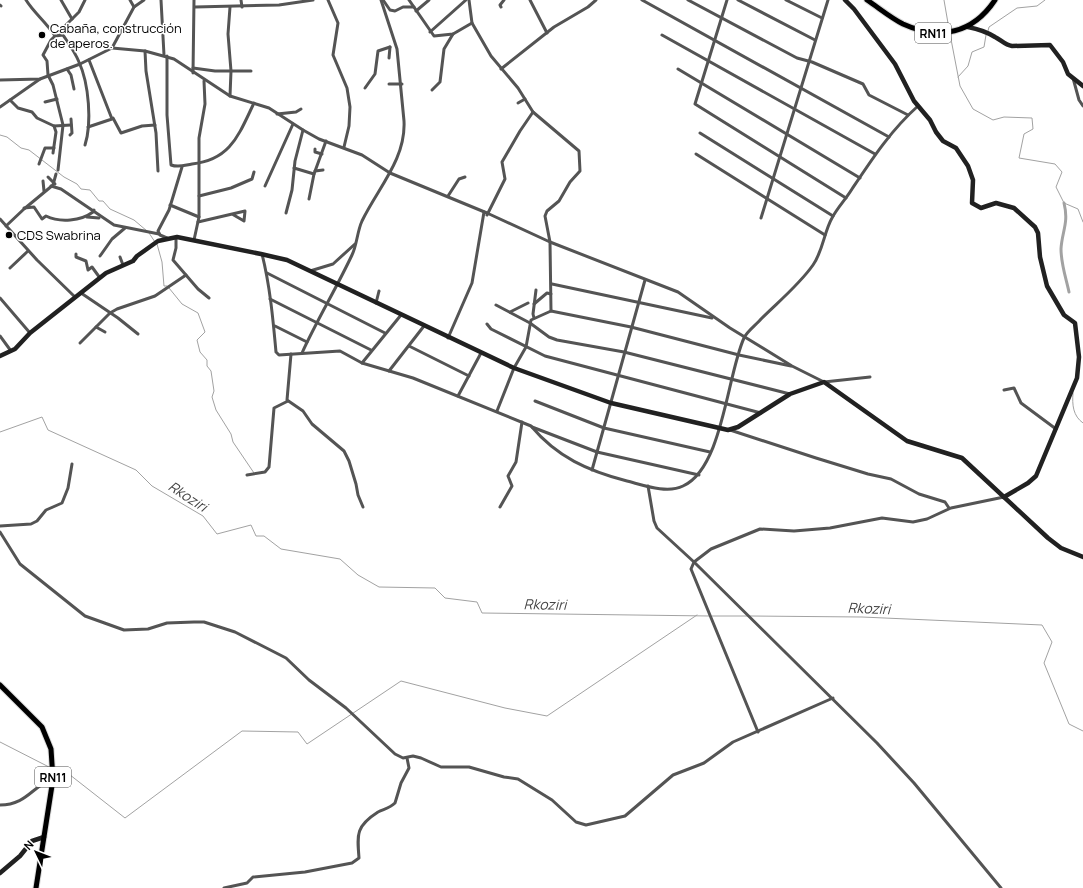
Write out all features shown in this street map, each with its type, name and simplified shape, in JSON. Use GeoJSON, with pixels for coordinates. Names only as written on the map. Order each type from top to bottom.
{"type":"FeatureCollection","features":[{"type":"Feature","properties":{"kind":"main road","name":"RN11"},"geometry":{"type":"LineString","coordinates":[[867,0],[902,23],[918,30],[940,33],[968,27],[982,16],[995,0]]}},
{"type":"Feature","properties":{"kind":"main road","name":"RN11"},"geometry":{"type":"LineString","coordinates":[[0,685],[43,730],[52,749],[53,778],[36,888]]}},
{"type":"Feature","properties":{"kind":"street"},"geometry":{"type":"LineString","coordinates":[[26,0],[32,10],[43,19],[55,36]]}},
{"type":"Feature","properties":{"kind":"street"},"geometry":{"type":"LineString","coordinates":[[61,0],[72,19]]}},
{"type":"Feature","properties":{"kind":"street"},"geometry":{"type":"LineString","coordinates":[[61,34],[61,30],[83,7],[85,0]]}},
{"type":"Feature","properties":{"kind":"street"},"geometry":{"type":"LineString","coordinates":[[130,0],[134,7]]}},
{"type":"Feature","properties":{"kind":"street"},"geometry":{"type":"LineString","coordinates":[[112,48],[134,7],[144,0]]}},
{"type":"Feature","properties":{"kind":"street"},"geometry":{"type":"LineString","coordinates":[[162,0],[166,56],[167,115],[171,163],[174,166],[182,167],[200,164],[221,156],[236,141],[254,103]]}},
{"type":"Feature","properties":{"kind":"street"},"geometry":{"type":"LineString","coordinates":[[193,73],[194,0]]}},
{"type":"Feature","properties":{"kind":"street"},"geometry":{"type":"LineString","coordinates":[[241,0],[242,7]]}},
{"type":"Feature","properties":{"kind":"street"},"geometry":{"type":"LineString","coordinates":[[195,6],[242,7],[296,4],[313,0]]}},
{"type":"Feature","properties":{"kind":"street"},"geometry":{"type":"LineString","coordinates":[[328,0],[338,23],[333,55],[347,88],[350,107],[344,147]]}},
{"type":"Feature","properties":{"kind":"street"},"geometry":{"type":"LineString","coordinates":[[382,0],[390,10],[414,7]]}},
{"type":"Feature","properties":{"kind":"street"},"geometry":{"type":"LineString","coordinates":[[302,353],[326,303],[352,256],[362,221],[396,162],[405,133],[402,84],[394,43],[382,0]]}},
{"type":"Feature","properties":{"kind":"street"},"geometry":{"type":"LineString","coordinates":[[409,0],[434,36],[453,34],[472,23]]}},
{"type":"Feature","properties":{"kind":"street"},"geometry":{"type":"LineString","coordinates":[[416,11],[430,0]]}},
{"type":"Feature","properties":{"kind":"street"},"geometry":{"type":"LineString","coordinates":[[430,32],[466,0]]}},
{"type":"Feature","properties":{"kind":"street"},"geometry":{"type":"LineString","coordinates":[[470,0],[472,23],[501,70],[518,88],[533,112],[579,151],[580,171],[570,182],[559,202],[547,211],[545,216],[550,242],[552,284],[551,311]]}},
{"type":"Feature","properties":{"kind":"street"},"geometry":{"type":"LineString","coordinates":[[501,7],[500,5],[504,0]]}},
{"type":"Feature","properties":{"kind":"street"},"geometry":{"type":"LineString","coordinates":[[530,0],[547,33]]}},
{"type":"Feature","properties":{"kind":"street"},"geometry":{"type":"LineString","coordinates":[[501,70],[547,33],[596,0]]}},
{"type":"Feature","properties":{"kind":"street"},"geometry":{"type":"LineString","coordinates":[[642,0],[715,39],[889,137]]}},
{"type":"Feature","properties":{"kind":"street"},"geometry":{"type":"LineString","coordinates":[[688,0],[797,58],[809,61],[863,84],[869,95],[908,115]]}},
{"type":"Feature","properties":{"kind":"street"},"geometry":{"type":"LineString","coordinates":[[727,0],[694,104],[846,198]]}},
{"type":"Feature","properties":{"kind":"street"},"geometry":{"type":"LineString","coordinates":[[738,0],[815,40]]}},
{"type":"Feature","properties":{"kind":"street"},"geometry":{"type":"LineString","coordinates":[[786,0],[822,18]]}},
{"type":"Feature","properties":{"kind":"street"},"geometry":{"type":"LineString","coordinates":[[761,218],[828,0]]}},
{"type":"Feature","properties":{"kind":"street"},"geometry":{"type":"LineString","coordinates":[[758,732],[691,569],[694,562],[711,549],[760,529],[794,531],[830,528],[882,518],[913,522],[927,519],[949,508],[1004,497],[1028,483],[1036,476],[1078,373],[1076,327],[1074,321],[1064,315],[1047,286],[1040,257],[1037,230],[1014,208],[996,203],[981,208],[972,203],[973,180],[968,166],[956,148],[943,141],[930,120],[906,88],[895,64],[854,9],[845,0]]}},
{"type":"Feature","properties":{"kind":"street"},"geometry":{"type":"LineString","coordinates":[[230,7],[228,34],[231,71],[230,96]]}},
{"type":"Feature","properties":{"kind":"street"},"geometry":{"type":"LineString","coordinates":[[968,27],[984,31],[1012,46],[1050,46],[1063,62],[1068,74],[1083,86]]}},
{"type":"Feature","properties":{"kind":"street"},"geometry":{"type":"LineString","coordinates":[[58,170],[63,125],[57,100],[48,75],[47,61],[43,55],[51,40],[55,36],[61,34]]}},
{"type":"Feature","properties":{"kind":"street"},"geometry":{"type":"LineString","coordinates":[[61,34],[74,50],[80,64],[88,94],[88,127],[85,145]]}},
{"type":"Feature","properties":{"kind":"street"},"geometry":{"type":"LineString","coordinates":[[432,90],[440,82],[444,49],[453,34]]}},
{"type":"Feature","properties":{"kind":"street"},"geometry":{"type":"LineString","coordinates":[[662,35],[875,154]]}},
{"type":"Feature","properties":{"kind":"street"},"geometry":{"type":"LineString","coordinates":[[365,88],[375,74],[378,51],[390,47],[394,43]]}},
{"type":"Feature","properties":{"kind":"street"},"geometry":{"type":"LineString","coordinates":[[388,58],[390,47]]}},
{"type":"Feature","properties":{"kind":"street"},"geometry":{"type":"LineString","coordinates":[[0,107],[40,79],[80,64],[112,48],[145,51],[166,56],[177,61],[204,81],[230,96],[254,103],[277,114],[303,130],[362,155],[390,173],[448,196],[550,242],[681,294],[714,318],[744,337],[792,366],[824,382],[907,441],[959,456],[1061,548],[1083,557]]}},
{"type":"Feature","properties":{"kind":"street"},"geometry":{"type":"LineString","coordinates":[[145,51],[158,171]]}},
{"type":"Feature","properties":{"kind":"street"},"geometry":{"type":"LineString","coordinates":[[89,60],[112,116],[121,133],[142,126],[154,125]]}},
{"type":"Feature","properties":{"kind":"street"},"geometry":{"type":"LineString","coordinates":[[67,68],[71,75],[74,89]]}},
{"type":"Feature","properties":{"kind":"street"},"geometry":{"type":"LineString","coordinates":[[193,68],[215,71],[251,71]]}},
{"type":"Feature","properties":{"kind":"street"},"geometry":{"type":"LineString","coordinates":[[678,69],[860,178]]}},
{"type":"Feature","properties":{"kind":"street"},"geometry":{"type":"LineString","coordinates":[[1073,78],[1079,100],[1083,106]]}},
{"type":"Feature","properties":{"kind":"street"},"geometry":{"type":"LineString","coordinates":[[0,80],[40,79]]}},
{"type":"Feature","properties":{"kind":"street"},"geometry":{"type":"LineString","coordinates":[[194,240],[199,217],[199,138],[205,104],[204,81]]}},
{"type":"Feature","properties":{"kind":"street"},"geometry":{"type":"LineString","coordinates":[[389,84],[402,84]]}},
{"type":"Feature","properties":{"kind":"street"},"geometry":{"type":"LineString","coordinates":[[45,102],[63,99]]}},
{"type":"Feature","properties":{"kind":"street"},"geometry":{"type":"LineString","coordinates":[[518,103],[525,99]]}},
{"type":"Feature","properties":{"kind":"street"},"geometry":{"type":"LineString","coordinates":[[10,100],[18,108],[32,112],[37,118],[54,126],[71,125]]}},
{"type":"Feature","properties":{"kind":"street"},"geometry":{"type":"LineString","coordinates":[[531,426],[544,442],[562,456],[592,470],[648,486],[665,489],[683,486],[699,475],[719,428],[744,337],[813,265],[833,216],[875,154],[908,115],[918,106]]}},
{"type":"Feature","properties":{"kind":"street"},"geometry":{"type":"LineString","coordinates":[[277,114],[296,112],[301,109]]}},
{"type":"Feature","properties":{"kind":"street"},"geometry":{"type":"LineString","coordinates":[[448,338],[472,283],[486,213],[505,179],[502,162],[533,112]]}},
{"type":"Feature","properties":{"kind":"street"},"geometry":{"type":"LineString","coordinates":[[88,127],[112,120],[112,116]]}},
{"type":"Feature","properties":{"kind":"street"},"geometry":{"type":"LineString","coordinates":[[70,135],[72,133],[71,119]]}},
{"type":"Feature","properties":{"kind":"street"},"geometry":{"type":"LineString","coordinates":[[265,186],[293,124]]}},
{"type":"Feature","properties":{"kind":"street"},"geometry":{"type":"LineString","coordinates":[[53,153],[56,130],[54,126]]}},
{"type":"Feature","properties":{"kind":"street"},"geometry":{"type":"LineString","coordinates":[[286,213],[292,190],[294,168],[303,130]]}},
{"type":"Feature","properties":{"kind":"street"},"geometry":{"type":"LineString","coordinates":[[700,133],[833,216]]}},
{"type":"Feature","properties":{"kind":"street"},"geometry":{"type":"LineString","coordinates":[[310,199],[313,179],[326,141]]}},
{"type":"Feature","properties":{"kind":"street"},"geometry":{"type":"LineString","coordinates":[[39,164],[45,148],[54,148]]}},
{"type":"Feature","properties":{"kind":"street"},"geometry":{"type":"LineString","coordinates":[[315,149],[315,152],[322,154]]}},
{"type":"Feature","properties":{"kind":"street"},"geometry":{"type":"LineString","coordinates":[[696,154],[825,235]]}},
{"type":"Feature","properties":{"kind":"street"},"geometry":{"type":"LineString","coordinates":[[159,234],[158,231],[166,216],[182,167]]}},
{"type":"Feature","properties":{"kind":"street"},"geometry":{"type":"LineString","coordinates":[[294,168],[315,172],[323,170]]}},
{"type":"Feature","properties":{"kind":"street"},"geometry":{"type":"LineString","coordinates":[[199,196],[236,186],[252,179],[254,172]]}},
{"type":"Feature","properties":{"kind":"street"},"geometry":{"type":"LineString","coordinates":[[6,226],[24,208],[54,183],[56,174]]}},
{"type":"Feature","properties":{"kind":"street"},"geometry":{"type":"LineString","coordinates":[[48,176],[56,187]]}},
{"type":"Feature","properties":{"kind":"street"},"geometry":{"type":"LineString","coordinates":[[448,196],[459,178],[466,176]]}},
{"type":"Feature","properties":{"kind":"street"},"geometry":{"type":"LineString","coordinates":[[308,177],[313,179]]}},
{"type":"Feature","properties":{"kind":"street"},"geometry":{"type":"LineString","coordinates":[[43,181],[44,191]]}},
{"type":"Feature","properties":{"kind":"street"},"geometry":{"type":"LineString","coordinates":[[51,186],[61,189],[94,211],[100,217],[114,225],[154,232],[167,238]]}},
{"type":"Feature","properties":{"kind":"street"},"geometry":{"type":"LineString","coordinates":[[31,202],[42,219],[46,216],[68,220],[85,217],[100,217]]}},
{"type":"Feature","properties":{"kind":"street"},"geometry":{"type":"LineString","coordinates":[[170,205],[199,217]]}},
{"type":"Feature","properties":{"kind":"street"},"geometry":{"type":"LineString","coordinates":[[24,208],[34,208]]}},
{"type":"Feature","properties":{"kind":"street"},"geometry":{"type":"LineString","coordinates":[[85,217],[94,211]]}},
{"type":"Feature","properties":{"kind":"street"},"geometry":{"type":"LineString","coordinates":[[198,222],[232,214],[245,211],[244,221],[232,214]]}},
{"type":"Feature","properties":{"kind":"street"},"geometry":{"type":"LineString","coordinates":[[0,219],[28,251],[76,297]]}},
{"type":"Feature","properties":{"kind":"street"},"geometry":{"type":"LineString","coordinates":[[100,256],[112,239],[125,228]]}},
{"type":"Feature","properties":{"kind":"street"},"geometry":{"type":"LineString","coordinates":[[154,232],[160,240]]}},
{"type":"Feature","properties":{"kind":"street"},"geometry":{"type":"LineString","coordinates":[[176,237],[176,248],[173,260],[201,292],[209,298]]}},
{"type":"Feature","properties":{"kind":"street"},"geometry":{"type":"LineString","coordinates":[[0,356],[12,351],[30,334],[100,278],[133,261],[136,256],[160,240],[176,237],[287,260],[448,338],[514,368],[611,402],[730,430],[795,452],[868,474],[891,479],[919,494],[945,502],[949,508]]}},
{"type":"Feature","properties":{"kind":"street"},"geometry":{"type":"LineString","coordinates":[[310,271],[333,264],[355,244]]}},
{"type":"Feature","properties":{"kind":"street"},"geometry":{"type":"LineString","coordinates":[[10,268],[28,251]]}},
{"type":"Feature","properties":{"kind":"street"},"geometry":{"type":"LineString","coordinates":[[76,254],[76,257],[86,261],[88,270],[92,267],[100,278]]}},
{"type":"Feature","properties":{"kind":"street"},"geometry":{"type":"LineString","coordinates":[[261,254],[267,273],[275,326],[276,352],[279,355],[338,350],[362,362],[413,378],[597,452],[699,475]]}},
{"type":"Feature","properties":{"kind":"street"},"geometry":{"type":"LineString","coordinates":[[120,257],[123,265]]}},
{"type":"Feature","properties":{"kind":"street"},"geometry":{"type":"LineString","coordinates":[[267,273],[385,333]]}},
{"type":"Feature","properties":{"kind":"street"},"geometry":{"type":"LineString","coordinates":[[80,343],[110,313],[116,309],[155,296],[186,275]]}},
{"type":"Feature","properties":{"kind":"street"},"geometry":{"type":"LineString","coordinates":[[592,470],[645,280]]}},
{"type":"Feature","properties":{"kind":"street"},"geometry":{"type":"LineString","coordinates":[[552,284],[714,318]]}},
{"type":"Feature","properties":{"kind":"street"},"geometry":{"type":"LineString","coordinates":[[564,292],[565,287]]}},
{"type":"Feature","properties":{"kind":"street"},"geometry":{"type":"LineString","coordinates":[[534,318],[536,290]]}},
{"type":"Feature","properties":{"kind":"street"},"geometry":{"type":"LineString","coordinates":[[376,303],[379,291]]}},
{"type":"Feature","properties":{"kind":"street"},"geometry":{"type":"LineString","coordinates":[[82,293],[138,334]]}},
{"type":"Feature","properties":{"kind":"street"},"geometry":{"type":"LineString","coordinates":[[534,304],[547,293],[551,294]]}},
{"type":"Feature","properties":{"kind":"street"},"geometry":{"type":"LineString","coordinates":[[0,298],[30,334]]}},
{"type":"Feature","properties":{"kind":"street"},"geometry":{"type":"LineString","coordinates":[[270,299],[371,350]]}},
{"type":"Feature","properties":{"kind":"street"},"geometry":{"type":"LineString","coordinates":[[510,312],[528,304]]}},
{"type":"Feature","properties":{"kind":"street"},"geometry":{"type":"LineString","coordinates":[[496,305],[530,323],[549,337],[557,340],[624,352],[790,394]]}},
{"type":"Feature","properties":{"kind":"street"},"geometry":{"type":"LineString","coordinates":[[497,411],[514,368],[526,347],[530,323],[534,318],[551,311],[631,327],[739,355],[792,366]]}},
{"type":"Feature","properties":{"kind":"street"},"geometry":{"type":"LineString","coordinates":[[362,362],[401,315]]}},
{"type":"Feature","properties":{"kind":"street"},"geometry":{"type":"LineString","coordinates":[[487,324],[491,329],[545,356],[761,413]]}},
{"type":"Feature","properties":{"kind":"street"},"geometry":{"type":"LineString","coordinates":[[275,326],[307,342]]}},
{"type":"Feature","properties":{"kind":"street"},"geometry":{"type":"LineString","coordinates":[[389,371],[424,326]]}},
{"type":"Feature","properties":{"kind":"street"},"geometry":{"type":"LineString","coordinates":[[96,327],[105,332]]}},
{"type":"Feature","properties":{"kind":"street"},"geometry":{"type":"LineString","coordinates":[[0,336],[12,351]]}},
{"type":"Feature","properties":{"kind":"street"},"geometry":{"type":"LineString","coordinates":[[409,346],[469,376]]}},
{"type":"Feature","properties":{"kind":"street"},"geometry":{"type":"LineString","coordinates":[[458,396],[481,353]]}},
{"type":"Feature","properties":{"kind":"street"},"geometry":{"type":"LineString","coordinates":[[288,402],[287,399],[291,376],[291,354]]}},
{"type":"Feature","properties":{"kind":"street"},"geometry":{"type":"LineString","coordinates":[[730,430],[738,427],[790,394],[824,382],[870,377]]}},
{"type":"Feature","properties":{"kind":"street"},"geometry":{"type":"LineString","coordinates":[[1004,390],[1014,388],[1021,403],[1056,429]]}},
{"type":"Feature","properties":{"kind":"street"},"geometry":{"type":"LineString","coordinates":[[535,401],[604,428],[710,452]]}},
{"type":"Feature","properties":{"kind":"street"},"geometry":{"type":"LineString","coordinates":[[247,475],[265,472],[269,467],[274,408],[288,402]]}},
{"type":"Feature","properties":{"kind":"street"},"geometry":{"type":"LineString","coordinates":[[288,402],[303,411],[312,424],[344,452],[349,461],[363,508]]}},
{"type":"Feature","properties":{"kind":"street"},"geometry":{"type":"LineString","coordinates":[[500,507],[512,486],[508,476],[516,462],[522,422]]}},
{"type":"Feature","properties":{"kind":"street"},"geometry":{"type":"LineString","coordinates":[[0,526],[31,524],[37,521],[46,510],[62,503],[68,488],[72,464]]}},
{"type":"Feature","properties":{"kind":"street"},"geometry":{"type":"LineString","coordinates":[[648,486],[655,525],[833,698],[914,783],[1001,888]]}},
{"type":"Feature","properties":{"kind":"street"},"geometry":{"type":"LineString","coordinates":[[0,532],[20,564],[85,616],[124,630],[148,629],[167,623],[204,622],[235,632],[286,658],[309,680],[349,711],[395,754],[407,758],[413,756],[421,758],[441,768],[469,767],[518,779],[552,800],[576,822],[586,825],[625,816],[666,778],[704,763],[730,744],[833,698]]}},
{"type":"Feature","properties":{"kind":"street"},"geometry":{"type":"LineString","coordinates":[[224,888],[247,883],[253,877],[305,872],[352,864],[357,861],[359,858],[358,831],[362,824],[376,813],[394,803],[401,782],[409,768],[407,758]]}},
{"type":"Feature","properties":{"kind":"street"},"geometry":{"type":"LineString","coordinates":[[0,805],[24,799],[53,778]]}},
{"type":"Feature","properties":{"kind":"street"},"geometry":{"type":"LineString","coordinates":[[0,873],[20,856],[34,840],[44,837]]}},
{"type":"Feature","properties":{"kind":"waterway"},"geometry":{"type":"LineString","coordinates":[[944,0],[949,29]]}},
{"type":"Feature","properties":{"kind":"waterway"},"geometry":{"type":"LineString","coordinates":[[988,31],[989,27],[1017,8],[1037,6],[1045,0]]}},
{"type":"Feature","properties":{"kind":"waterway"},"geometry":{"type":"LineString","coordinates":[[950,34],[960,86],[973,109],[993,120],[1004,117],[1032,118],[1033,129],[1024,134],[1019,158],[1055,164],[1062,172],[1056,187],[1064,203],[1078,209],[1083,222]]}},
{"type":"Feature","properties":{"kind":"waterway"},"geometry":{"type":"LineString","coordinates":[[958,77],[968,66],[972,52],[984,47],[986,35]]}},
{"type":"Feature","properties":{"kind":"waterway"},"geometry":{"type":"LineString","coordinates":[[0,135],[7,137],[21,148],[29,150],[64,177],[77,184],[81,189],[90,190],[99,201],[103,201],[110,209],[134,220],[147,231]]}},
{"type":"Feature","properties":{"kind":"waterway"},"geometry":{"type":"LineString","coordinates":[[1064,203],[1066,222],[1061,255],[1069,292]]}},
{"type":"Feature","properties":{"kind":"waterway"},"geometry":{"type":"LineString","coordinates":[[149,233],[155,242]]}},
{"type":"Feature","properties":{"kind":"waterway"},"geometry":{"type":"LineString","coordinates":[[157,244],[162,262],[164,286],[167,286]]}},
{"type":"Feature","properties":{"kind":"waterway"},"geometry":{"type":"LineString","coordinates":[[169,288],[182,304],[198,313],[205,332],[197,340],[200,352],[207,360],[207,366],[211,371],[214,391],[212,397],[216,410],[231,434],[233,442],[254,473]]}},
{"type":"Feature","properties":{"kind":"waterway"},"geometry":{"type":"LineString","coordinates":[[1073,393],[1075,414],[1083,423]]}},
{"type":"Feature","properties":{"kind":"waterway","name":"Rkoziri"},"geometry":{"type":"LineString","coordinates":[[0,432],[42,417],[48,430],[136,470],[152,486],[203,516],[217,534],[251,525],[256,536],[264,536],[281,549],[340,559],[358,575],[379,587],[435,588],[445,598],[477,602],[482,613],[709,616]]}},
{"type":"Feature","properties":{"kind":"waterway"},"geometry":{"type":"LineString","coordinates":[[56,769],[65,771],[125,818],[242,731],[298,732],[307,744],[401,681],[505,708],[547,716],[697,615]]}},
{"type":"Feature","properties":{"kind":"waterway","name":"Rkoziri"},"geometry":{"type":"LineString","coordinates":[[712,616],[747,616]]}},
{"type":"Feature","properties":{"kind":"waterway","name":"Rkoziri"},"geometry":{"type":"LineString","coordinates":[[750,616],[862,617],[1042,625],[1052,642],[1044,663],[1069,724],[1083,731]]}},
{"type":"Feature","properties":{"kind":"waterway"},"geometry":{"type":"LineString","coordinates":[[0,742],[49,767]]}},
{"type":"Feature","properties":{"kind":"place","name":"Cabaña, construcción de aperos."},"geometry":{"type":"Point","coordinates":[42,35]}},
{"type":"Feature","properties":{"kind":"place","name":"CDS Swabrina"},"geometry":{"type":"Point","coordinates":[9,235]}}]}
